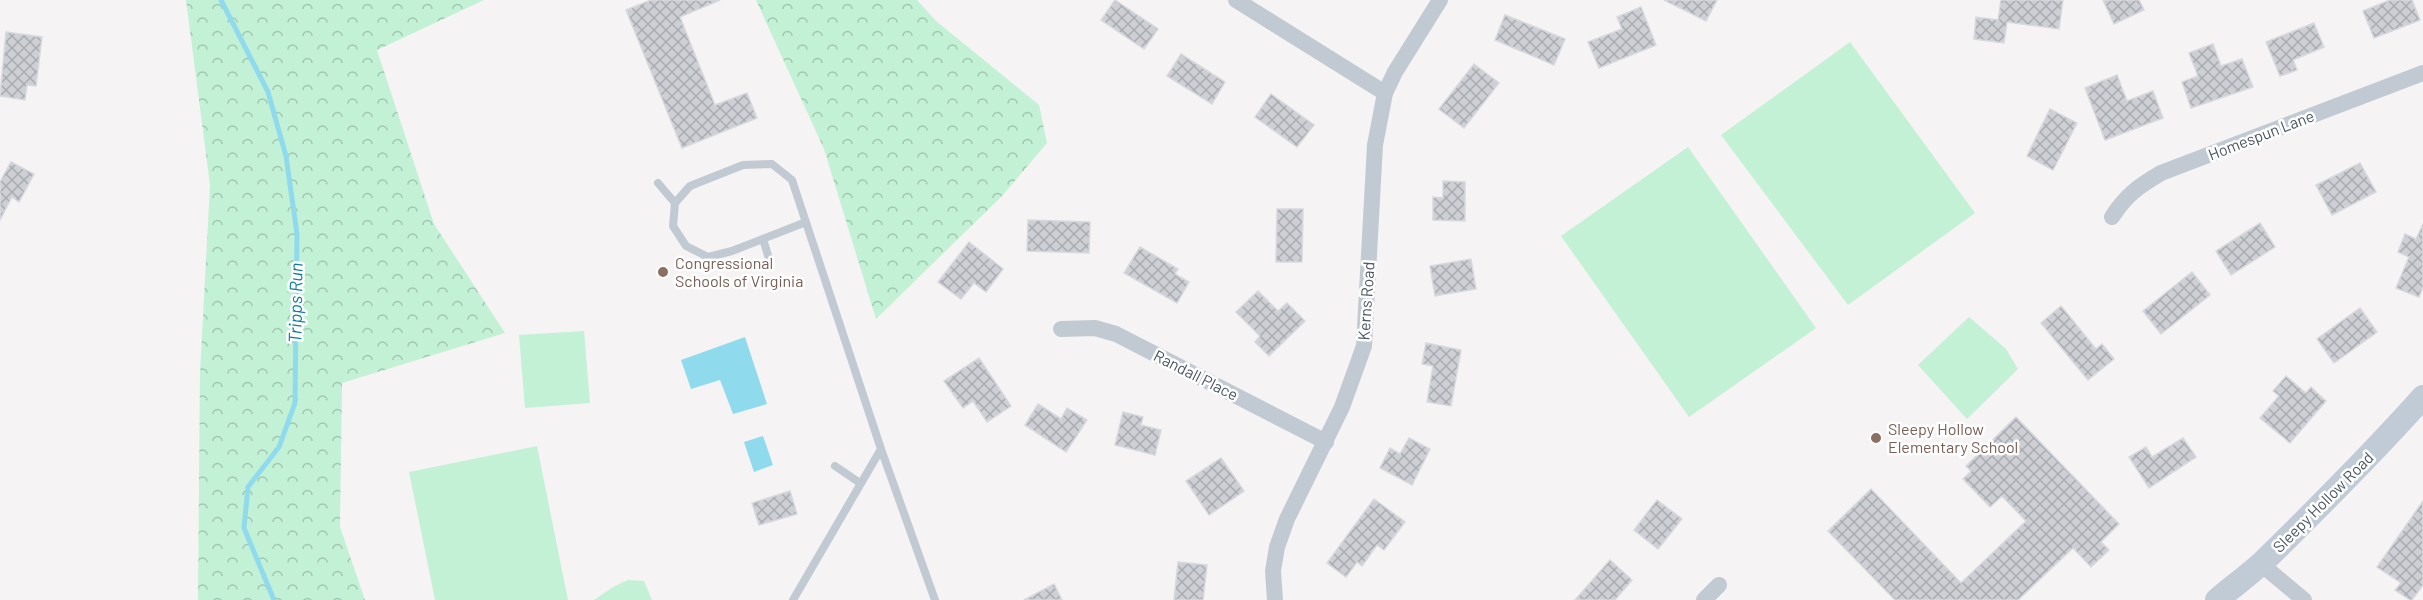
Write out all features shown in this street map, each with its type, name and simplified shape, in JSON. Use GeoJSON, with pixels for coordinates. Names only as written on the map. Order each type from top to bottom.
{"type":"FeatureCollection","features":[{"type":"Feature","properties":{"kind":"main road","name":"Sleepy Hollow Road"},"geometry":{"type":"LineString","coordinates":[[2217,600],[2261,564],[2361,466],[2423,398]]}},
{"type":"Feature","properties":{"kind":"street"},"geometry":{"type":"LineString","coordinates":[[1236,0],[1385,93]]}},
{"type":"Feature","properties":{"kind":"street","name":"Kerns Road"},"geometry":{"type":"LineString","coordinates":[[1275,600],[1273,571],[1277,547],[1287,519],[1326,442],[1357,371],[1364,346],[1375,145],[1385,93],[1395,72],[1440,0]]}},
{"type":"Feature","properties":{"kind":"street","name":"Homespun Lane"},"geometry":{"type":"LineString","coordinates":[[2112,217],[2124,199],[2161,173],[2423,73]]}},
{"type":"Feature","properties":{"kind":"street","name":"Randall Place"},"geometry":{"type":"LineString","coordinates":[[1061,329],[1095,328],[1116,334],[1326,442]]}},
{"type":"Feature","properties":{"kind":"street"},"geometry":{"type":"LineString","coordinates":[[2261,564],[2304,600]]}},
{"type":"Feature","properties":{"kind":"street"},"geometry":{"type":"LineString","coordinates":[[1704,600],[1719,585]]}},
{"type":"Feature","properties":{"kind":"lane"},"geometry":{"type":"LineString","coordinates":[[806,222],[708,257],[686,246],[673,226],[675,203],[690,186],[743,165],[772,164],[792,180],[806,222],[881,449],[935,600]]}},
{"type":"Feature","properties":{"kind":"lane"},"geometry":{"type":"LineString","coordinates":[[658,183],[675,203]]}},
{"type":"Feature","properties":{"kind":"lane"},"geometry":{"type":"LineString","coordinates":[[763,239],[770,262]]}},
{"type":"Feature","properties":{"kind":"lane"},"geometry":{"type":"LineString","coordinates":[[793,600],[881,449]]}},
{"type":"Feature","properties":{"kind":"lane"},"geometry":{"type":"LineString","coordinates":[[835,466],[860,483]]}},
{"type":"Feature","properties":{"kind":"green space"},"geometry":{"type":"Polygon","coordinates":[[[186,0],[484,0],[377,50],[434,224],[505,333],[342,383],[340,527],[365,600],[198,600],[200,373],[210,185],[186,0]]]}},
{"type":"Feature","properties":{"kind":"green space"},"geometry":{"type":"Polygon","coordinates":[[[756,0],[917,0],[936,21],[1039,105],[1047,143],[1002,196],[876,319],[824,149],[756,0]]]}},
{"type":"Feature","properties":{"kind":"green space"},"geometry":{"type":"Polygon","coordinates":[[[1850,42],[1975,213],[1848,305],[1721,135],[1850,42]]]}},
{"type":"Feature","properties":{"kind":"green space"},"geometry":{"type":"Polygon","coordinates":[[[1688,147],[1816,328],[1689,417],[1561,236],[1688,147]]]}},
{"type":"Feature","properties":{"kind":"green space"},"geometry":{"type":"Polygon","coordinates":[[[1969,317],[2006,349],[2018,369],[1967,419],[1918,365],[1969,317]]]}},
{"type":"Feature","properties":{"kind":"green space"},"geometry":{"type":"Polygon","coordinates":[[[584,331],[590,403],[525,408],[519,335],[584,331]]]}},
{"type":"Feature","properties":{"kind":"green space"},"geometry":{"type":"Polygon","coordinates":[[[537,446],[568,600],[435,600],[409,472],[537,446]]]}},
{"type":"Feature","properties":{"kind":"green space"},"geometry":{"type":"Polygon","coordinates":[[[628,580],[644,581],[652,600],[594,600],[613,587],[628,580]]]}},
{"type":"Feature","properties":{"kind":"water"},"geometry":{"type":"Polygon","coordinates":[[[745,337],[767,404],[733,414],[720,380],[691,389],[681,360],[745,337]]]}},
{"type":"Feature","properties":{"kind":"water"},"geometry":{"type":"Polygon","coordinates":[[[763,436],[773,465],[754,472],[744,442],[763,436]]]}},
{"type":"Feature","properties":{"kind":"building"},"geometry":{"type":"Polygon","coordinates":[[[651,0],[720,0],[680,17],[715,105],[747,93],[757,118],[682,148],[626,10],[651,0]]]}},
{"type":"Feature","properties":{"kind":"building"},"geometry":{"type":"Polygon","coordinates":[[[1115,0],[1158,29],[1144,49],[1101,20],[1115,0]]]}},
{"type":"Feature","properties":{"kind":"building"},"geometry":{"type":"Polygon","coordinates":[[[1664,0],[1717,0],[1706,21],[1664,0]]]}},
{"type":"Feature","properties":{"kind":"building"},"geometry":{"type":"Polygon","coordinates":[[[2001,0],[2063,0],[2059,29],[2007,22],[2004,43],[1974,39],[1976,17],[1998,20],[2001,0]]]}},
{"type":"Feature","properties":{"kind":"building"},"geometry":{"type":"Polygon","coordinates":[[[2103,0],[2139,0],[2144,10],[2114,24],[2103,0]]]}},
{"type":"Feature","properties":{"kind":"building"},"geometry":{"type":"Polygon","coordinates":[[[2390,0],[2412,0],[2420,20],[2374,38],[2363,11],[2390,0]]]}},
{"type":"Feature","properties":{"kind":"building"},"geometry":{"type":"Polygon","coordinates":[[[1641,7],[1656,45],[1599,68],[1588,42],[1622,29],[1617,17],[1641,7]]]}},
{"type":"Feature","properties":{"kind":"building"},"geometry":{"type":"Polygon","coordinates":[[[1505,15],[1565,39],[1554,65],[1495,40],[1505,15]]]}},
{"type":"Feature","properties":{"kind":"building"},"geometry":{"type":"Polygon","coordinates":[[[2314,23],[2324,47],[2293,60],[2297,70],[2280,76],[2266,42],[2314,23]]]}},
{"type":"Feature","properties":{"kind":"building"},"geometry":{"type":"Polygon","coordinates":[[[6,32],[42,37],[36,86],[27,85],[25,100],[0,96],[6,32]]]}},
{"type":"Feature","properties":{"kind":"building"},"geometry":{"type":"Polygon","coordinates":[[[2213,44],[2221,66],[2242,59],[2253,87],[2191,108],[2182,82],[2198,76],[2189,53],[2213,44]]]}},
{"type":"Feature","properties":{"kind":"building"},"geometry":{"type":"Polygon","coordinates":[[[1181,54],[1225,82],[1212,104],[1167,76],[1181,54]]]}},
{"type":"Feature","properties":{"kind":"building"},"geometry":{"type":"Polygon","coordinates":[[[1474,64],[1499,83],[1464,128],[1439,109],[1474,64]]]}},
{"type":"Feature","properties":{"kind":"building"},"geometry":{"type":"Polygon","coordinates":[[[2117,75],[2127,101],[2153,91],[2163,118],[2105,140],[2085,88],[2117,75]]]}},
{"type":"Feature","properties":{"kind":"building"},"geometry":{"type":"Polygon","coordinates":[[[1271,94],[1314,125],[1297,147],[1255,117],[1271,94]]]}},
{"type":"Feature","properties":{"kind":"building"},"geometry":{"type":"Polygon","coordinates":[[[2050,109],[2077,123],[2053,170],[2027,156],[2050,109]]]}},
{"type":"Feature","properties":{"kind":"building"},"geometry":{"type":"Polygon","coordinates":[[[11,162],[34,174],[19,202],[12,197],[0,220],[0,182],[11,162]]]}},
{"type":"Feature","properties":{"kind":"building"},"geometry":{"type":"Polygon","coordinates":[[[2360,163],[2376,192],[2332,215],[2316,185],[2360,163]]]}},
{"type":"Feature","properties":{"kind":"building"},"geometry":{"type":"Polygon","coordinates":[[[1443,181],[1465,182],[1465,221],[1433,220],[1433,197],[1443,198],[1443,181]]]}},
{"type":"Feature","properties":{"kind":"building"},"geometry":{"type":"Polygon","coordinates":[[[1277,209],[1303,209],[1302,262],[1276,262],[1277,209]]]}},
{"type":"Feature","properties":{"kind":"building"},"geometry":{"type":"Polygon","coordinates":[[[1028,220],[1090,222],[1089,253],[1027,251],[1028,220]]]}},
{"type":"Feature","properties":{"kind":"building"},"geometry":{"type":"Polygon","coordinates":[[[2260,223],[2275,247],[2231,275],[2216,251],[2260,223]]]}},
{"type":"Feature","properties":{"kind":"building"},"geometry":{"type":"Polygon","coordinates":[[[2423,224],[2423,287],[2419,297],[2396,288],[2409,257],[2398,252],[2405,234],[2416,239],[2423,224]]]}},
{"type":"Feature","properties":{"kind":"building"},"geometry":{"type":"Polygon","coordinates":[[[969,242],[1003,269],[986,292],[974,283],[961,299],[938,282],[969,242]]]}},
{"type":"Feature","properties":{"kind":"building"},"geometry":{"type":"Polygon","coordinates":[[[1140,247],[1178,269],[1175,274],[1189,282],[1177,303],[1124,273],[1140,247]]]}},
{"type":"Feature","properties":{"kind":"building"},"geometry":{"type":"Polygon","coordinates":[[[1471,259],[1476,289],[1435,296],[1430,266],[1471,259]]]}},
{"type":"Feature","properties":{"kind":"building"},"geometry":{"type":"Polygon","coordinates":[[[2192,272],[2210,295],[2161,334],[2143,311],[2192,272]]]}},
{"type":"Feature","properties":{"kind":"building"},"geometry":{"type":"Polygon","coordinates":[[[1258,291],[1278,311],[1287,303],[1305,321],[1269,356],[1255,342],[1260,336],[1236,312],[1258,291]]]}},
{"type":"Feature","properties":{"kind":"building"},"geometry":{"type":"Polygon","coordinates":[[[2061,306],[2096,349],[2102,344],[2114,359],[2088,380],[2041,323],[2061,306]]]}},
{"type":"Feature","properties":{"kind":"building"},"geometry":{"type":"Polygon","coordinates":[[[2360,308],[2377,332],[2334,363],[2317,339],[2360,308]]]}},
{"type":"Feature","properties":{"kind":"building"},"geometry":{"type":"Polygon","coordinates":[[[1426,343],[1461,350],[1451,406],[1427,402],[1433,366],[1422,364],[1426,343]]]}},
{"type":"Feature","properties":{"kind":"building"},"geometry":{"type":"Polygon","coordinates":[[[979,358],[1011,406],[987,422],[973,401],[963,408],[944,381],[979,358]]]}},
{"type":"Feature","properties":{"kind":"building"},"geometry":{"type":"Polygon","coordinates":[[[2286,376],[2306,393],[2311,387],[2326,401],[2290,443],[2260,418],[2279,396],[2273,391],[2286,376]]]}},
{"type":"Feature","properties":{"kind":"building"},"geometry":{"type":"Polygon","coordinates":[[[1038,404],[1061,419],[1067,408],[1087,420],[1066,452],[1025,425],[1038,404]]]}},
{"type":"Feature","properties":{"kind":"building"},"geometry":{"type":"Polygon","coordinates":[[[1123,412],[1143,417],[1141,425],[1161,430],[1155,455],[1115,445],[1123,412]]]}},
{"type":"Feature","properties":{"kind":"building"},"geometry":{"type":"Polygon","coordinates":[[[2016,417],[2119,524],[2101,542],[2109,550],[2091,567],[2073,548],[2018,600],[1895,600],[1828,531],[1871,489],[1961,583],[2026,521],[2002,496],[1990,507],[1963,479],[1971,471],[1966,466],[2016,417]]]}},
{"type":"Feature","properties":{"kind":"building"},"geometry":{"type":"Polygon","coordinates":[[[1409,438],[1430,449],[1412,485],[1380,468],[1390,448],[1400,454],[1409,438]]]}},
{"type":"Feature","properties":{"kind":"building"},"geometry":{"type":"Polygon","coordinates":[[[2183,438],[2196,457],[2149,488],[2129,457],[2146,447],[2152,457],[2183,438]]]}},
{"type":"Feature","properties":{"kind":"building"},"geometry":{"type":"Polygon","coordinates":[[[1221,458],[1244,491],[1209,515],[1186,481],[1221,458]]]}},
{"type":"Feature","properties":{"kind":"building"},"geometry":{"type":"Polygon","coordinates":[[[790,491],[797,514],[759,525],[752,503],[790,491]]]}},
{"type":"Feature","properties":{"kind":"building"},"geometry":{"type":"Polygon","coordinates":[[[1374,499],[1405,522],[1384,550],[1377,545],[1362,566],[1357,562],[1346,577],[1327,563],[1374,499]]]}},
{"type":"Feature","properties":{"kind":"building"},"geometry":{"type":"Polygon","coordinates":[[[1657,500],[1682,519],[1658,549],[1634,530],[1657,500]]]}},
{"type":"Feature","properties":{"kind":"building"},"geometry":{"type":"Polygon","coordinates":[[[2423,501],[2423,585],[2410,600],[2395,590],[2401,583],[2377,567],[2423,501]]]}},
{"type":"Feature","properties":{"kind":"building"},"geometry":{"type":"Polygon","coordinates":[[[1610,560],[1632,580],[1615,600],[1575,600],[1610,560]]]}},
{"type":"Feature","properties":{"kind":"building"},"geometry":{"type":"Polygon","coordinates":[[[1178,562],[1207,565],[1203,600],[1174,600],[1178,562]]]}},
{"type":"Feature","properties":{"kind":"building"},"geometry":{"type":"Polygon","coordinates":[[[1054,584],[1062,600],[1024,600],[1054,584]]]}},
{"type":"Feature","properties":{"kind":"waterway","name":"Tripps Run"},"geometry":{"type":"LineString","coordinates":[[221,0],[268,92],[286,156],[297,234],[295,403],[279,447],[248,487],[244,528],[274,600]]}},
{"type":"Feature","properties":{"kind":"place","name":"Congressional Schools of Virginia"},"geometry":{"type":"Point","coordinates":[663,272]}},
{"type":"Feature","properties":{"kind":"place","name":"Sleepy Hollow Elementary School"},"geometry":{"type":"Point","coordinates":[1876,438]}}]}
